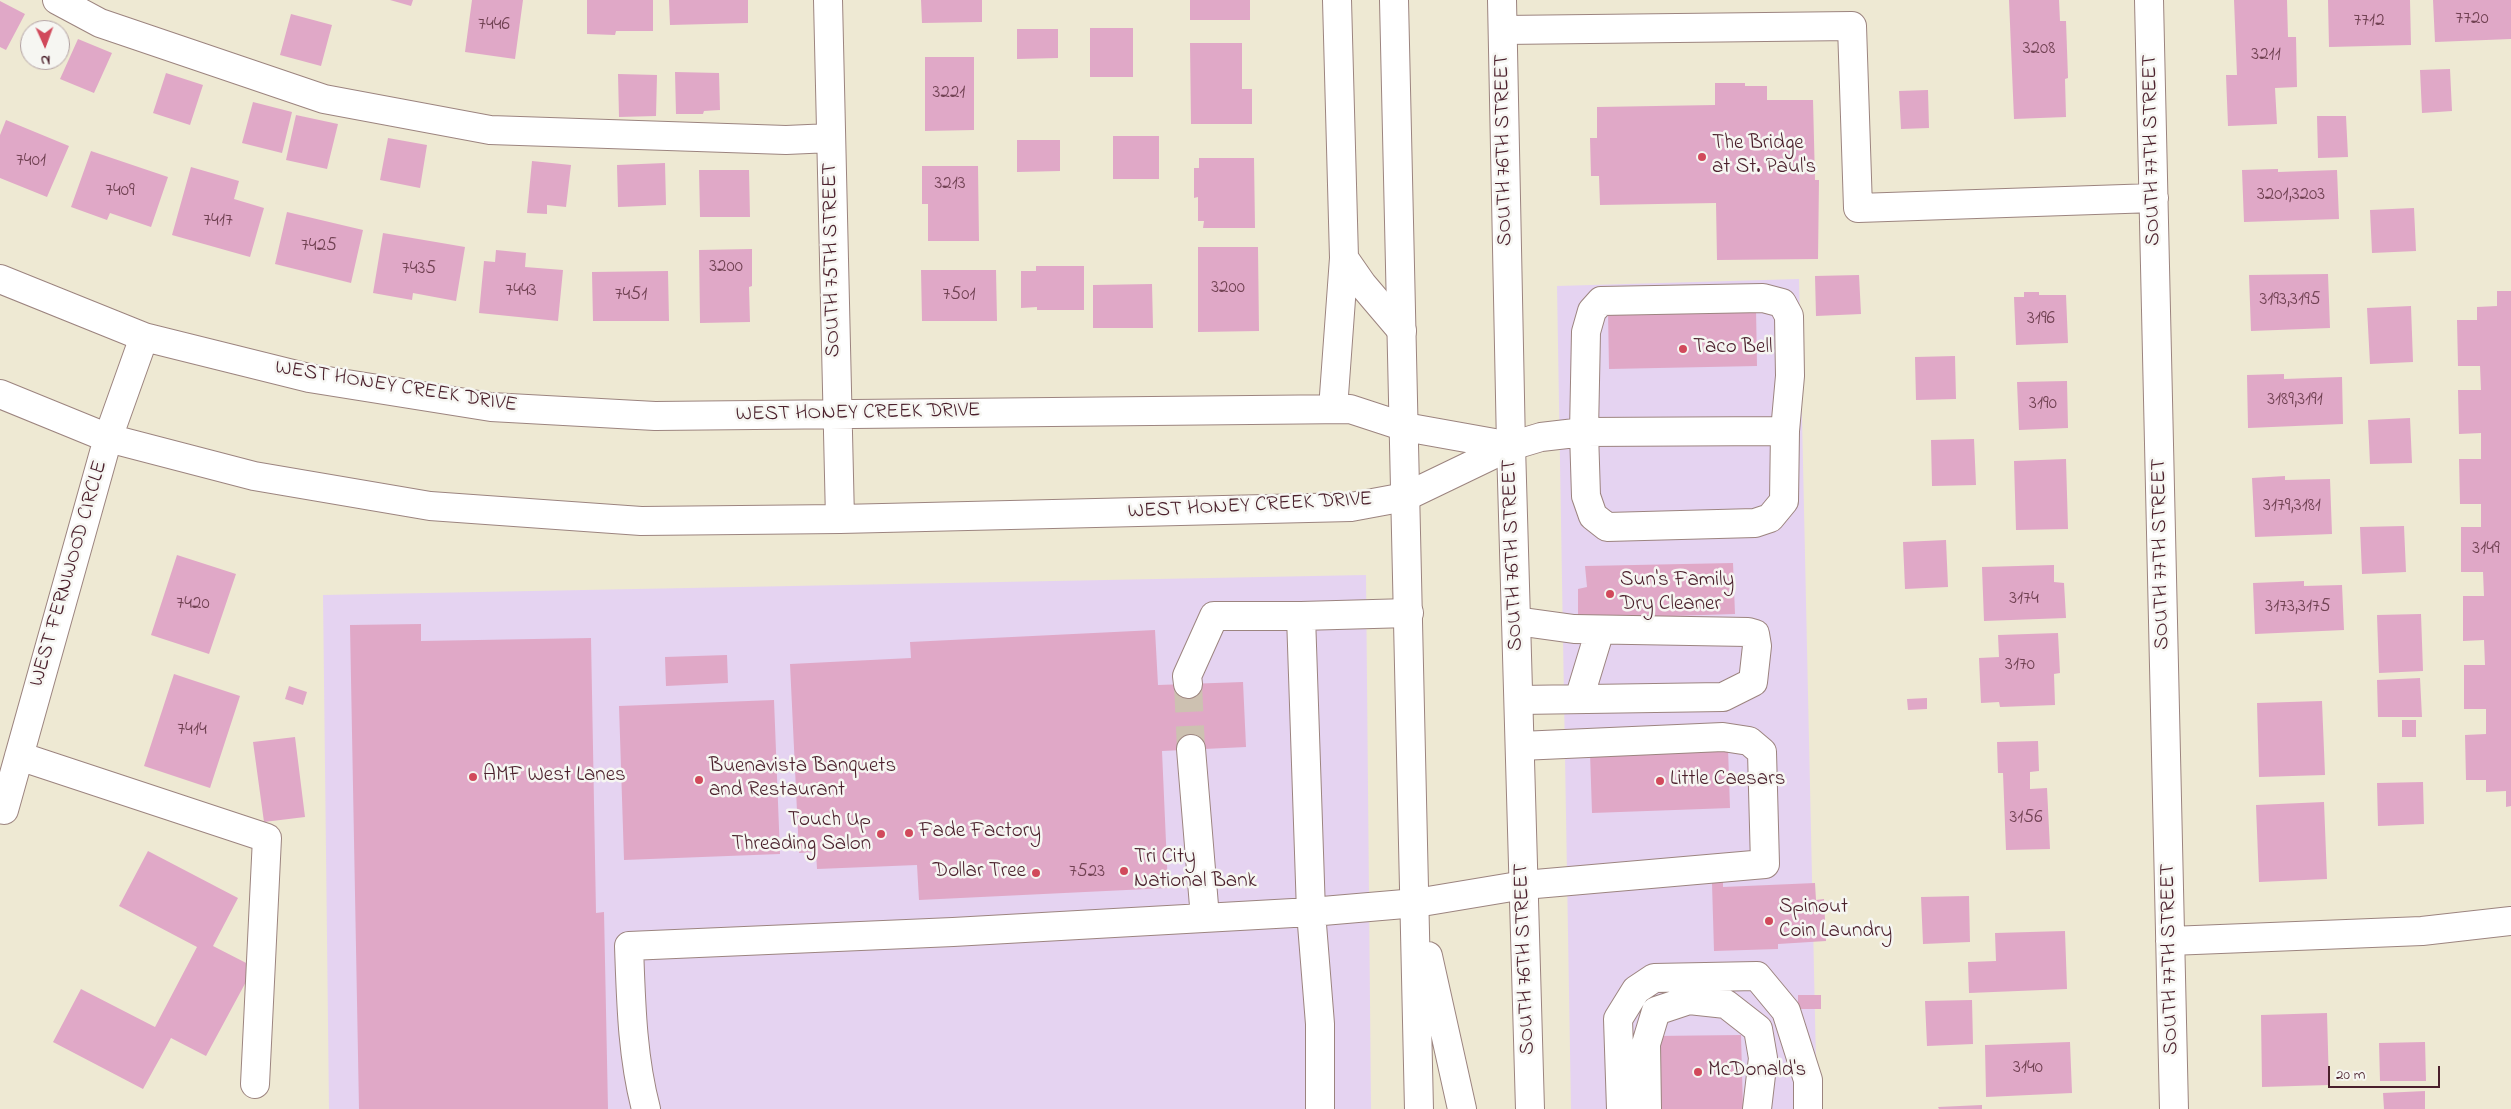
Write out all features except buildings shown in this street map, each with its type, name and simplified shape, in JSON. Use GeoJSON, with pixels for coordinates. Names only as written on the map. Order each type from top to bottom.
{"type":"FeatureCollection","features":[{"type":"Feature","properties":{"kind":"street"},"geometry":{"type":"LineString","coordinates":[[57,0],[100,24],[324,99],[490,130],[786,140],[831,138]]}},
{"type":"Feature","properties":{"kind":"street","name":"SOUTH 75TH STREET"},"geometry":{"type":"LineString","coordinates":[[828,0],[840,519]]}},
{"type":"Feature","properties":{"kind":"street"},"geometry":{"type":"LineString","coordinates":[[1333,409],[1344,258],[1337,0]]}},
{"type":"Feature","properties":{"kind":"street"},"geometry":{"type":"LineString","coordinates":[[1394,0],[1416,903],[1419,1109]]}},
{"type":"Feature","properties":{"kind":"street","name":"SOUTH 76TH STREET"},"geometry":{"type":"LineString","coordinates":[[1502,0],[1511,446],[1530,1109]]}},
{"type":"Feature","properties":{"kind":"street","name":"SOUTH 77TH STREET"},"geometry":{"type":"LineString","coordinates":[[2149,0],[2174,1109]]}},
{"type":"Feature","properties":{"kind":"street"},"geometry":{"type":"LineString","coordinates":[[1503,30],[1852,26],[1858,208],[2154,198]]}},
{"type":"Feature","properties":{"kind":"street"},"geometry":{"type":"LineString","coordinates":[[1344,258],[1362,284],[1402,331]]}},
{"type":"Feature","properties":{"kind":"street","name":"WEST HONEY CREEK DRIVE"},"geometry":{"type":"LineString","coordinates":[[0,279],[144,336],[309,378],[491,407],[655,416],[1350,409],[1405,427],[1511,446]]}},
{"type":"Feature","properties":{"kind":"street"},"geometry":{"type":"LineString","coordinates":[[1763,298],[1782,303],[1789,316],[1790,376],[1785,430],[1784,501],[1770,518],[1755,523],[1607,526],[1593,516],[1586,496],[1584,432],[1586,332],[1592,311],[1602,301],[1763,298]]}},
{"type":"Feature","properties":{"kind":"street","name":"WEST FERNWOOD CIRCLE"},"geometry":{"type":"LineString","coordinates":[[0,809],[4,810],[108,438],[144,336]]}},
{"type":"Feature","properties":{"kind":"street","name":"WEST HONEY CREEK DRIVE"},"geometry":{"type":"LineString","coordinates":[[0,394],[108,438],[254,476],[430,506],[641,521],[840,519],[1351,507],[1406,496],[1511,446]]}},
{"type":"Feature","properties":{"kind":"street"},"geometry":{"type":"LineString","coordinates":[[1511,446],[1541,437],[1584,432],[1785,430]]}},
{"type":"Feature","properties":{"kind":"street"},"geometry":{"type":"LineString","coordinates":[[1188,684],[1187,676],[1214,616],[1409,613]]}},
{"type":"Feature","properties":{"kind":"street"},"geometry":{"type":"LineString","coordinates":[[1301,616],[1311,912],[1320,1024],[1320,1109]]}},
{"type":"Feature","properties":{"kind":"street"},"geometry":{"type":"LineString","coordinates":[[1516,621],[1574,629],[1755,634],[1757,646],[1753,682],[1723,697],[1519,700]]}},
{"type":"Feature","properties":{"kind":"street"},"geometry":{"type":"LineString","coordinates":[[1578,699],[1600,630]]}},
{"type":"Feature","properties":{"kind":"street"},"geometry":{"type":"LineString","coordinates":[[646,1109],[640,1084],[633,1025],[629,946],[953,932],[1311,912],[1416,903],[1524,885],[1765,864],[1762,752],[1749,741],[1723,737],[1520,746]]}},
{"type":"Feature","properties":{"kind":"street"},"geometry":{"type":"LineString","coordinates":[[1191,750],[1206,918]]}},
{"type":"Feature","properties":{"kind":"street"},"geometry":{"type":"LineString","coordinates":[[19,756],[267,838],[255,1084]]}},
{"type":"Feature","properties":{"kind":"street"},"geometry":{"type":"LineString","coordinates":[[1416,903],[1462,1109]]}},
{"type":"Feature","properties":{"kind":"street"},"geometry":{"type":"LineString","coordinates":[[2170,941],[2422,931],[2511,922]]}},
{"type":"Feature","properties":{"kind":"street"},"geometry":{"type":"LineString","coordinates":[[1621,1109],[1618,1019],[1636,990],[1654,978],[1757,976],[1786,1011],[1808,1080],[1808,1109]]}},
{"type":"Feature","properties":{"kind":"street"},"geometry":{"type":"LineString","coordinates":[[1648,1109],[1646,1044],[1656,1011],[1690,1000],[1726,1004],[1758,1029],[1784,1061],[1792,1091],[1790,1109]]}},
{"type":"Feature","properties":{"kind":"street"},"geometry":{"type":"LineString","coordinates":[[1757,1109],[1763,1058],[1758,1029]]}},
{"type":"Feature","properties":{"kind":"shaded area"},"geometry":{"type":"Polygon","coordinates":[[[1799,279],[1817,1109],[1571,1109],[1557,286],[1799,279]]]}},
{"type":"Feature","properties":{"kind":"shaded area"},"geometry":{"type":"Polygon","coordinates":[[[1366,575],[1371,1109],[329,1109],[323,595],[1366,575]]]}},
{"type":"Feature","properties":{"kind":"tunnel"},"geometry":{"type":"LineString","coordinates":[[1188,684],[1191,749]]}},
{"type":"Feature","properties":{"kind":"place","name":"The Bridge at St. Paul's"},"geometry":{"type":"Point","coordinates":[1702,157]}},
{"type":"Feature","properties":{"kind":"place","name":"Taco Bell"},"geometry":{"type":"Point","coordinates":[1683,349]}},
{"type":"Feature","properties":{"kind":"place","name":"Sun's Family Dry Cleaner"},"geometry":{"type":"Point","coordinates":[1610,594]}},
{"type":"Feature","properties":{"kind":"place","name":"AMF West Lanes"},"geometry":{"type":"Point","coordinates":[473,777]}},
{"type":"Feature","properties":{"kind":"place","name":"Buenavista Banquets and Restaurant"},"geometry":{"type":"Point","coordinates":[699,780]}},
{"type":"Feature","properties":{"kind":"place","name":"Little Caesars"},"geometry":{"type":"Point","coordinates":[1660,781]}},
{"type":"Feature","properties":{"kind":"place","name":"Fade Factory"},"geometry":{"type":"Point","coordinates":[909,833]}},
{"type":"Feature","properties":{"kind":"place","name":"Touch Up Threading Salon"},"geometry":{"type":"Point","coordinates":[881,834]}},
{"type":"Feature","properties":{"kind":"place","name":"Tri City National Bank"},"geometry":{"type":"Point","coordinates":[1124,871]}},
{"type":"Feature","properties":{"kind":"place","name":"Dollar Tree"},"geometry":{"type":"Point","coordinates":[1036,873]}},
{"type":"Feature","properties":{"kind":"place","name":"Spinout Coin Laundry"},"geometry":{"type":"Point","coordinates":[1769,921]}},
{"type":"Feature","properties":{"kind":"place","name":"McDonald's"},"geometry":{"type":"Point","coordinates":[1698,1072]}}]}
